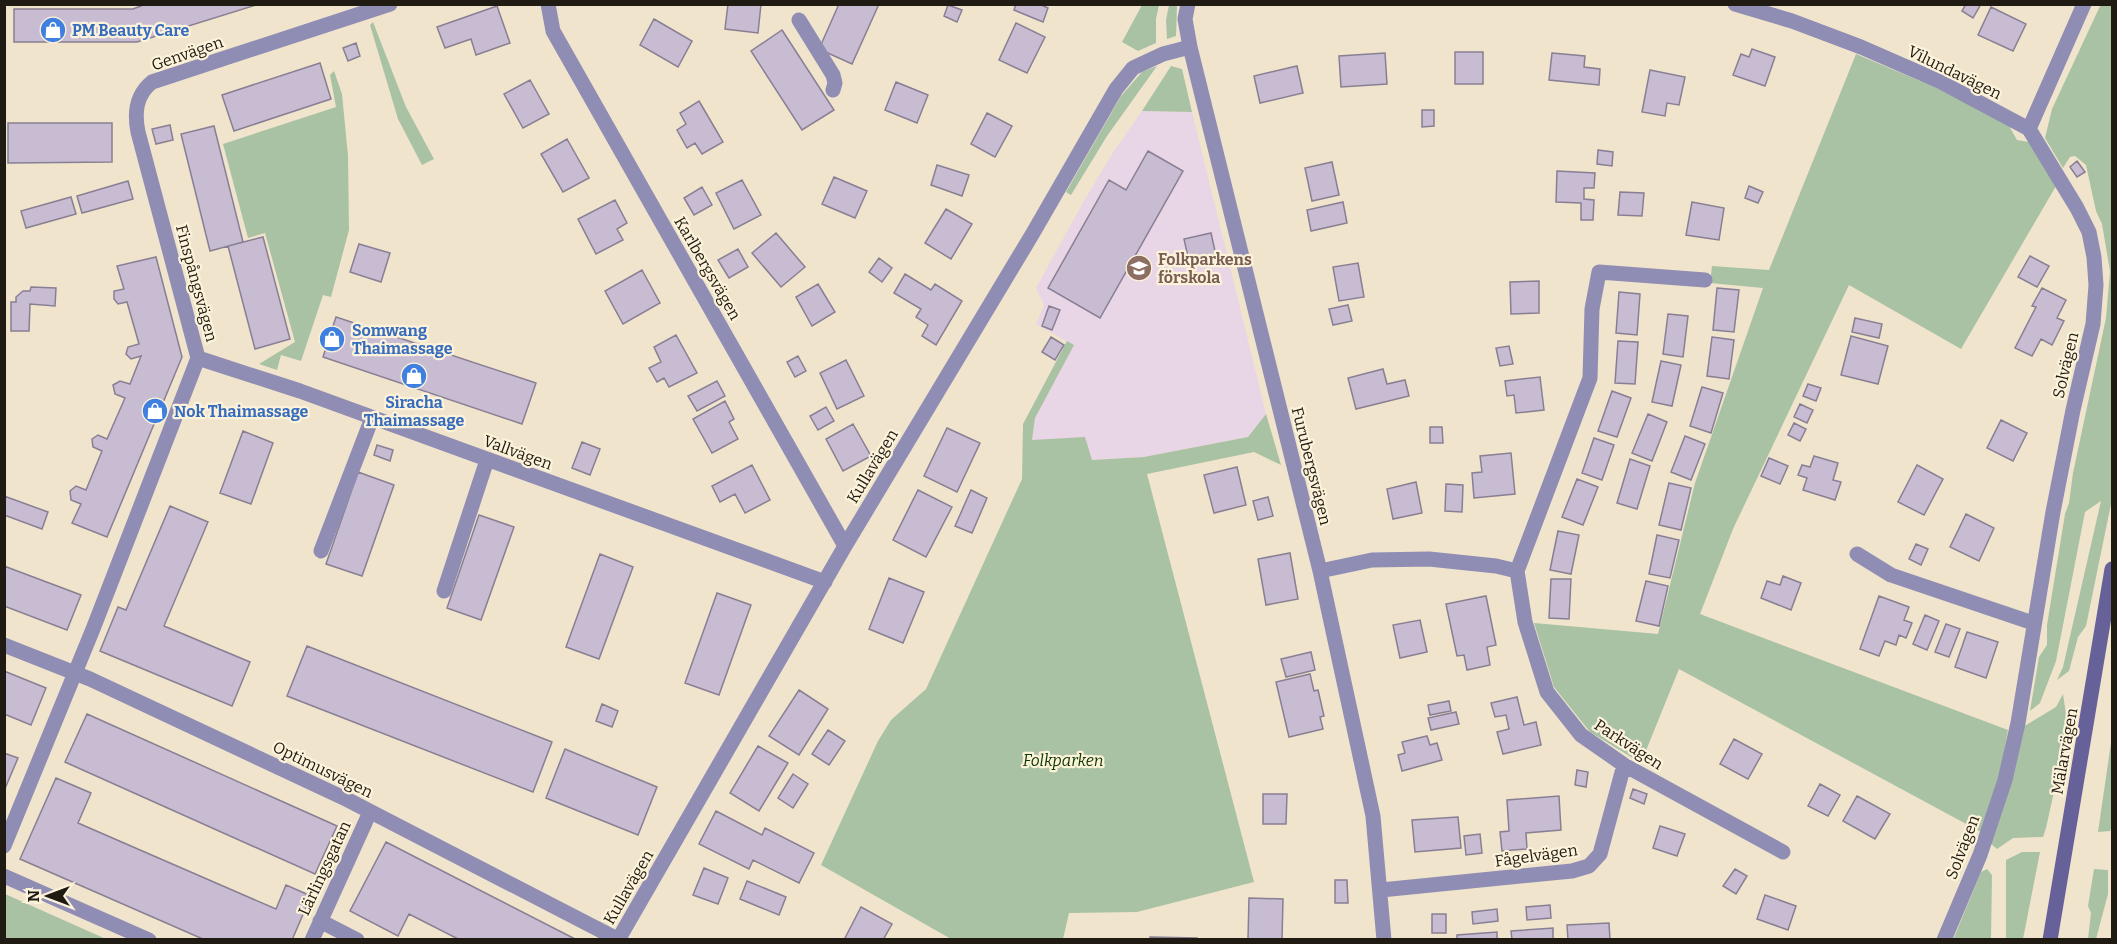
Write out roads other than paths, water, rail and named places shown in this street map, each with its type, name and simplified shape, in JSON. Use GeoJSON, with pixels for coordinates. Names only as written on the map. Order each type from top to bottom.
{"type":"FeatureCollection","features":[{"type":"Feature","properties":{"kind":"main road","name":"Mälarvägen"},"geometry":{"type":"LineString","coordinates":[[2050,939],[2112,569]]}},
{"type":"Feature","properties":{"kind":"street","name":"Genvägen"},"geometry":{"type":"LineString","coordinates":[[138,98],[152,82],[343,12],[390,4]]}},
{"type":"Feature","properties":{"kind":"street","name":"Karlbergsvägen"},"geometry":{"type":"LineString","coordinates":[[548,4],[553,31],[845,546]]}},
{"type":"Feature","properties":{"kind":"street","name":"Furubergsvägen"},"geometry":{"type":"LineString","coordinates":[[1188,4],[1185,19],[1190,47],[1320,572],[1373,816],[1384,939]]}},
{"type":"Feature","properties":{"kind":"street","name":"Vilundavägen"},"geometry":{"type":"LineString","coordinates":[[1735,4],[1792,21],[1871,52],[1941,82],[2029,129]]}},
{"type":"Feature","properties":{"kind":"street"},"geometry":{"type":"LineString","coordinates":[[2029,129],[2085,4]]}},
{"type":"Feature","properties":{"kind":"street"},"geometry":{"type":"LineString","coordinates":[[798,20],[833,75],[835,83],[833,90]]}},
{"type":"Feature","properties":{"kind":"street","name":"Kullavägen"},"geometry":{"type":"LineString","coordinates":[[619,939],[845,546],[1034,233],[1116,89],[1133,68],[1163,54],[1190,47]]}},
{"type":"Feature","properties":{"kind":"street","name":"Finspångsvägen"},"geometry":{"type":"LineString","coordinates":[[4,846],[198,358],[136,125],[138,98]]}},
{"type":"Feature","properties":{"kind":"street","name":"Solvägen"},"geometry":{"type":"LineString","coordinates":[[1944,939],[1980,855],[2005,780],[2018,723],[2033,622],[2071,421],[2093,324],[2096,285],[2089,232],[2029,129]]}},
{"type":"Feature","properties":{"kind":"street","name":"Parkvägen"},"geometry":{"type":"LineString","coordinates":[[1705,280],[1599,272],[1592,309],[1590,378],[1517,571],[1525,622],[1547,692],[1581,735],[1624,765],[1783,852]]}},
{"type":"Feature","properties":{"kind":"street","name":"Vallvägen"},"geometry":{"type":"LineString","coordinates":[[198,358],[300,391],[825,582]]}},
{"type":"Feature","properties":{"kind":"street"},"geometry":{"type":"LineString","coordinates":[[321,551],[372,418]]}},
{"type":"Feature","properties":{"kind":"street"},"geometry":{"type":"LineString","coordinates":[[444,591],[487,460]]}},
{"type":"Feature","properties":{"kind":"street"},"geometry":{"type":"LineString","coordinates":[[1857,554],[1891,575],[2033,622]]}},
{"type":"Feature","properties":{"kind":"street"},"geometry":{"type":"LineString","coordinates":[[1320,572],[1372,560],[1429,560],[1496,566],[1517,571]]}},
{"type":"Feature","properties":{"kind":"street","name":"Optimusvägen"},"geometry":{"type":"LineString","coordinates":[[4,645],[74,673],[348,800],[619,939]]}},
{"type":"Feature","properties":{"kind":"street","name":"Fågelvägen"},"geometry":{"type":"LineString","coordinates":[[1381,890],[1572,871],[1589,866],[1600,854],[1624,765]]}},
{"type":"Feature","properties":{"kind":"street","name":"Lärlingsgatan"},"geometry":{"type":"LineString","coordinates":[[312,939],[370,812]]}},
{"type":"Feature","properties":{"kind":"street"},"geometry":{"type":"LineString","coordinates":[[4,876],[149,939]]}},
{"type":"Feature","properties":{"kind":"street"},"geometry":{"type":"LineString","coordinates":[[320,921],[357,939]]}},
{"type":"Feature","properties":{"kind":"place","name":"PM Beauty Care"},"geometry":{"type":"Point","coordinates":[53,30]}},
{"type":"Feature","properties":{"kind":"place","name":"Folkparkens förskola"},"geometry":{"type":"Point","coordinates":[1139,268]}},
{"type":"Feature","properties":{"kind":"place","name":"Somwang Thaimassage"},"geometry":{"type":"Point","coordinates":[332,339]}},
{"type":"Feature","properties":{"kind":"place","name":"Siracha Thaimassage"},"geometry":{"type":"Point","coordinates":[414,376]}},
{"type":"Feature","properties":{"kind":"place","name":"Nok Thaimassage"},"geometry":{"type":"Point","coordinates":[155,411]}},
{"type":"Feature","properties":{"kind":"park label","name":"Folkparken"},"geometry":{"type":"Point","coordinates":[1063,760]}}]}
